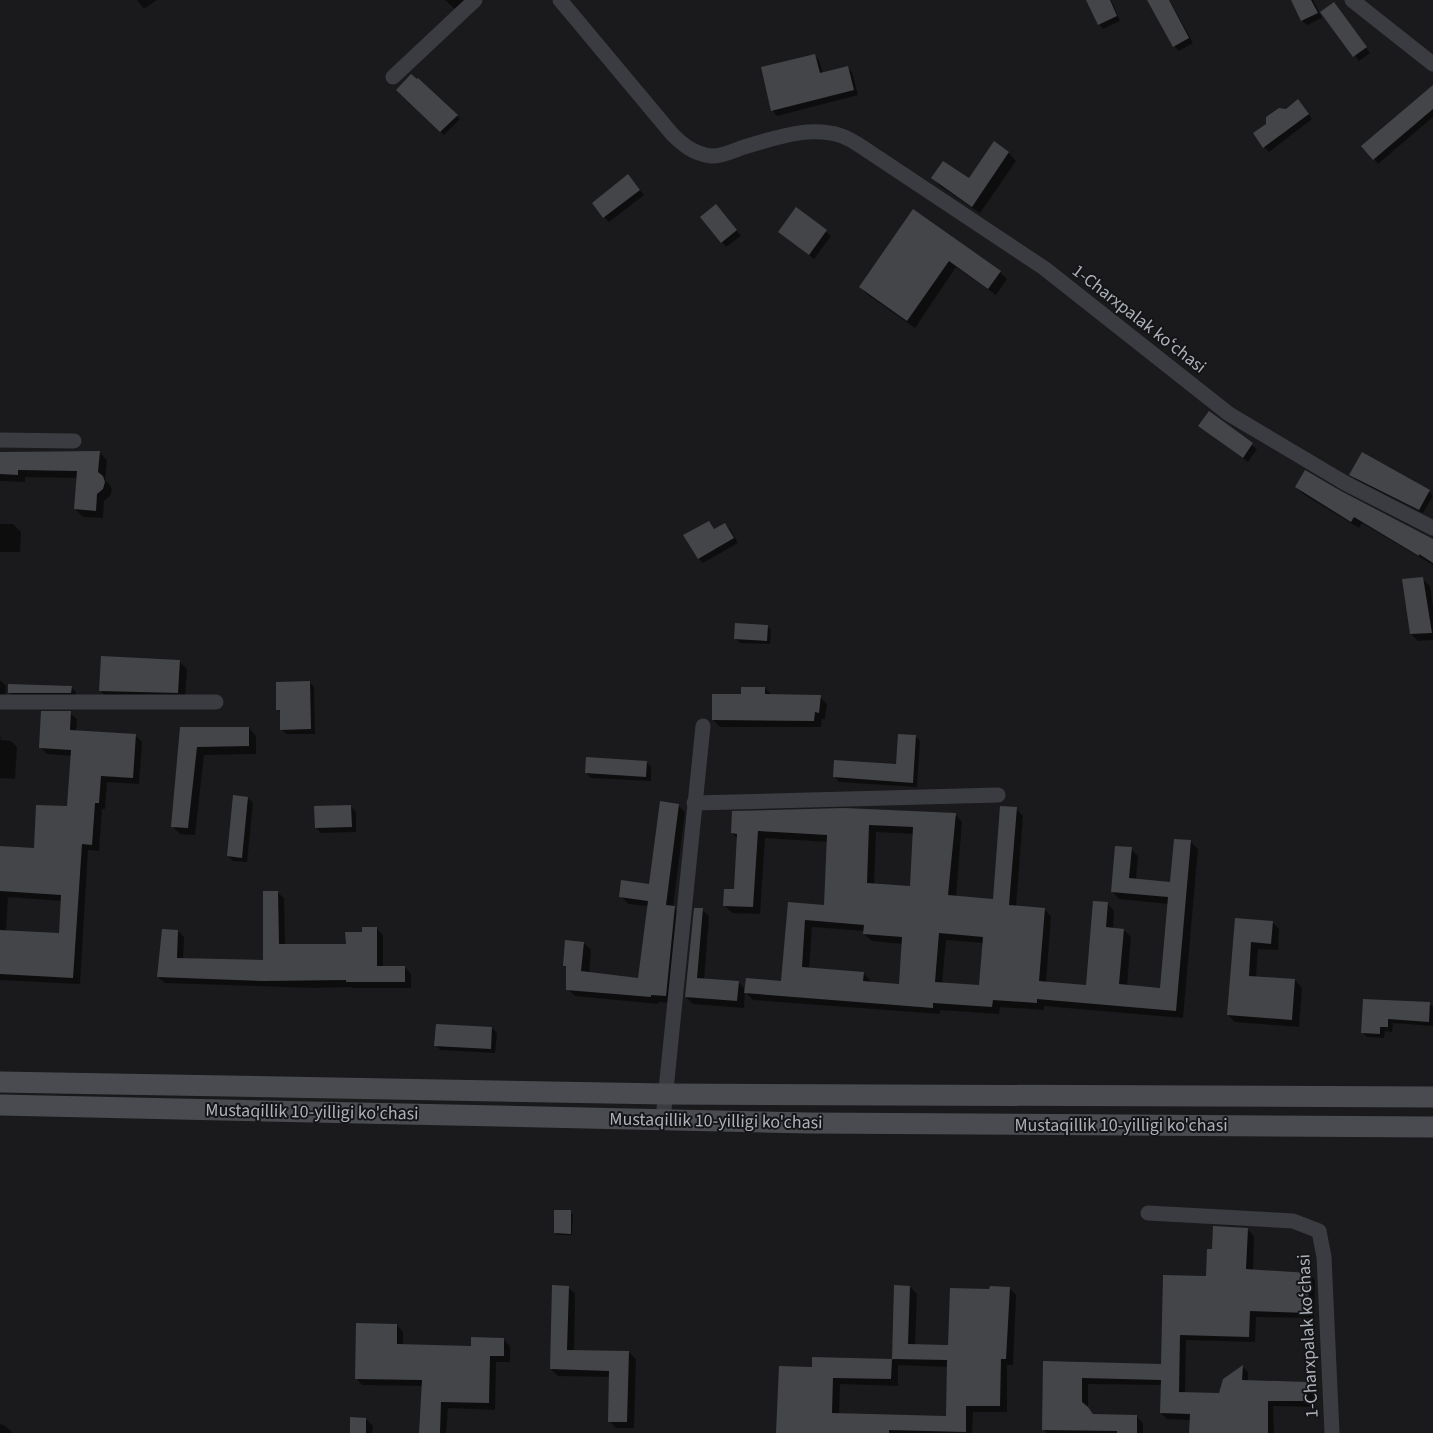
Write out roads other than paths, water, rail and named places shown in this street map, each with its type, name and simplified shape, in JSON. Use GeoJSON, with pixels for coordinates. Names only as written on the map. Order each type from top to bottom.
{"type":"FeatureCollection","features":[{"type":"Feature","properties":{"kind":"main road","name":"Mustaqillik 10-yilligi ko'chasi"},"geometry":{"type":"LineString","coordinates":[[0,1082],[665,1094],[1433,1097]]}},
{"type":"Feature","properties":{"kind":"main road","name":"Mustaqillik 10-yilligi ko'chasi"},"geometry":{"type":"LineString","coordinates":[[0,1105],[808,1123],[1433,1127]]}},
{"type":"Feature","properties":{"kind":"street"},"geometry":{"type":"LineString","coordinates":[[393,77],[475,0]]}},
{"type":"Feature","properties":{"kind":"street","name":"1-Charxpalak koʻchasi"},"geometry":{"type":"LineString","coordinates":[[560,0],[685,147],[713,156],[802,132],[842,136],[859,145],[1044,268],[1229,414],[1345,483],[1433,528]]}},
{"type":"Feature","properties":{"kind":"street"},"geometry":{"type":"LineString","coordinates":[[1352,0],[1433,64]]}},
{"type":"Feature","properties":{"kind":"street"},"geometry":{"type":"LineString","coordinates":[[0,440],[74,441]]}},
{"type":"Feature","properties":{"kind":"street"},"geometry":{"type":"LineString","coordinates":[[0,702],[216,702]]}},
{"type":"Feature","properties":{"kind":"street"},"geometry":{"type":"LineString","coordinates":[[663,1119],[703,726]]}},
{"type":"Feature","properties":{"kind":"street"},"geometry":{"type":"LineString","coordinates":[[694,803],[998,795]]}},
{"type":"Feature","properties":{"kind":"street","name":"1-Charxpalak koʻchasi"},"geometry":{"type":"LineString","coordinates":[[1148,1213],[1293,1221],[1319,1231],[1324,1257],[1332,1433]]}}]}
